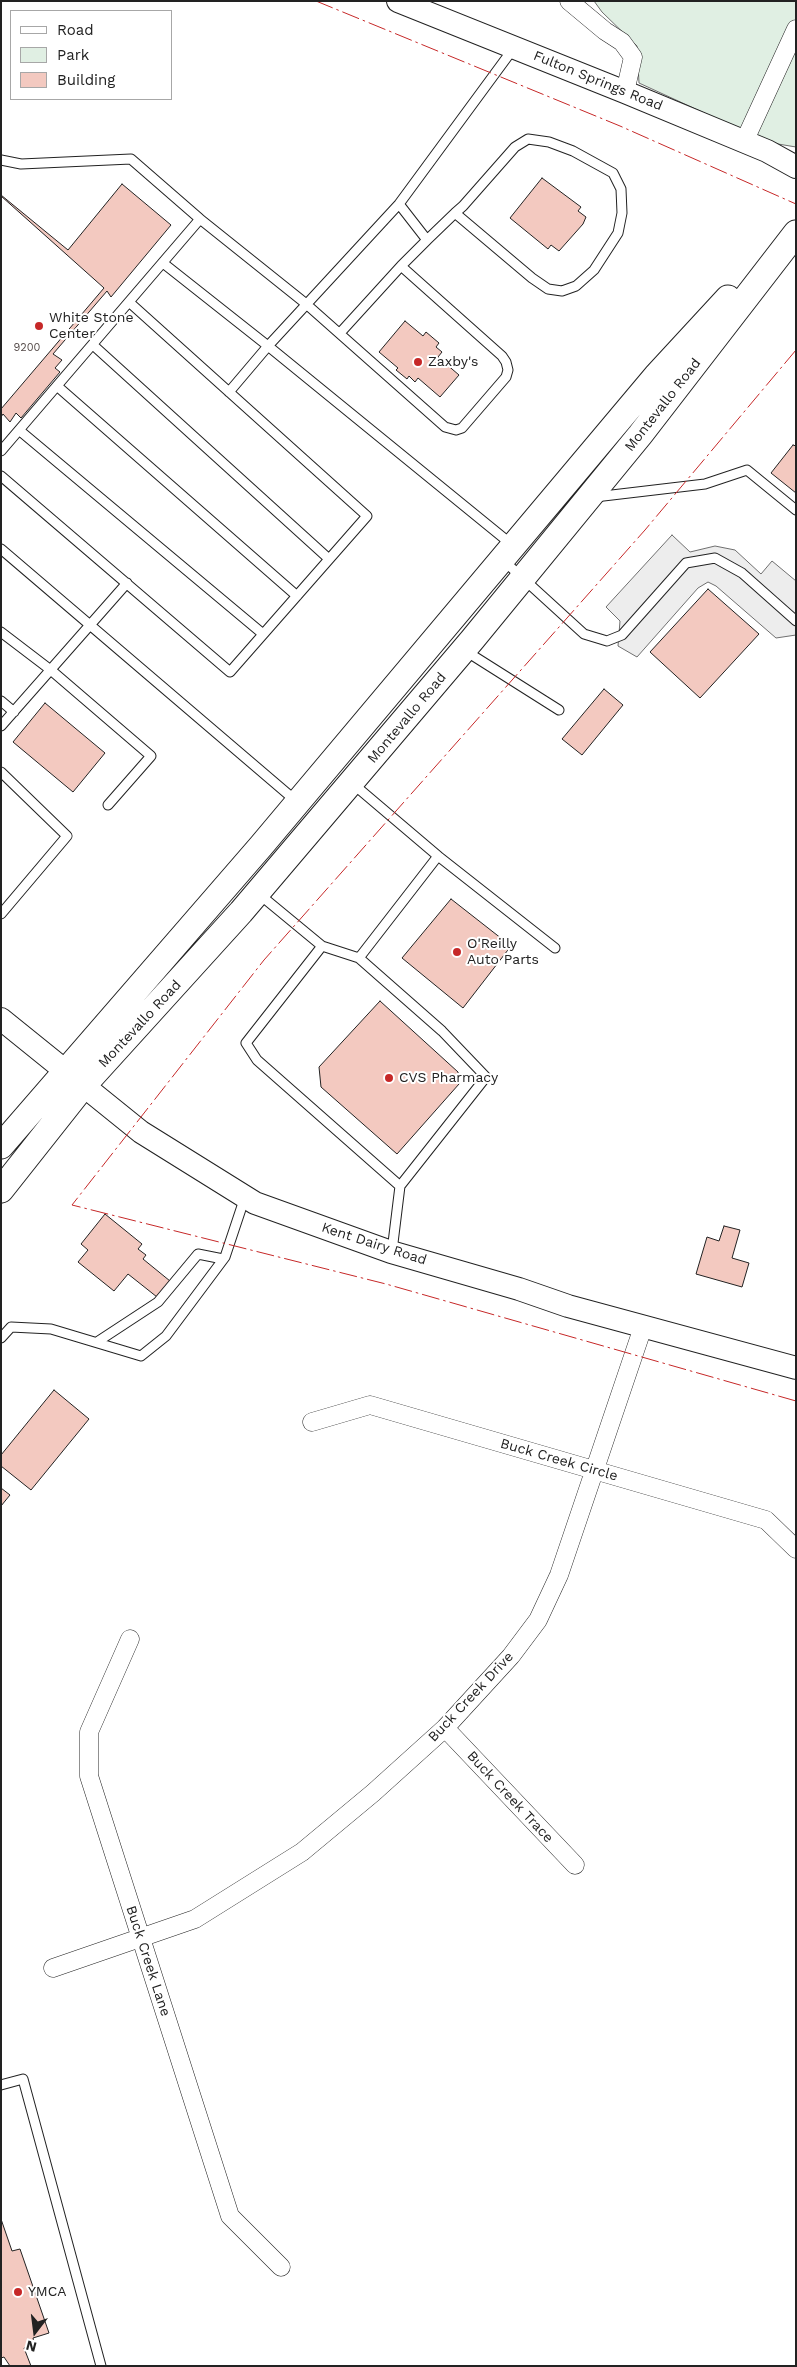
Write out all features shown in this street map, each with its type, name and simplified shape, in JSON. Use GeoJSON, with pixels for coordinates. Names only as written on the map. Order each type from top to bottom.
{"type":"FeatureCollection","features":[{"type":"Feature","properties":{"kind":"main road","name":"Montevallo Road"},"geometry":{"type":"LineString","coordinates":[[1,1190],[75,1078],[298,803],[656,376],[796,224]]}},
{"type":"Feature","properties":{"kind":"main road","name":"Montevallo Road"},"geometry":{"type":"LineString","coordinates":[[1,1146],[164,999],[352,783],[524,578],[590,497],[796,233]]}},
{"type":"Feature","properties":{"kind":"street","name":"Fulton Springs Road"},"geometry":{"type":"LineString","coordinates":[[398,1],[625,92],[744,142],[796,167]]}},
{"type":"Feature","properties":{"kind":"street"},"geometry":{"type":"LineString","coordinates":[[569,1],[605,31],[622,42],[633,57],[625,92]]}},
{"type":"Feature","properties":{"kind":"street"},"geometry":{"type":"LineString","coordinates":[[744,142],[796,29]]}},
{"type":"Feature","properties":{"kind":"street","name":"Kent Dairy Road"},"geometry":{"type":"LineString","coordinates":[[1,1019],[141,1132],[255,1203],[392,1252],[643,1327],[796,1368]]}},
{"type":"Feature","properties":{"kind":"street","name":"Buck Creek Drive"},"geometry":{"type":"LineString","coordinates":[[53,1968],[195,1919],[302,1852],[373,1793],[445,1728],[511,1656],[538,1620],[560,1575],[643,1327]]}},
{"type":"Feature","properties":{"kind":"street","name":"Buck Creek Circle"},"geometry":{"type":"LineString","coordinates":[[312,1422],[370,1406],[766,1520],[796,1549]]}},
{"type":"Feature","properties":{"kind":"street","name":"Buck Creek Lane"},"geometry":{"type":"LineString","coordinates":[[130,1639],[89,1732],[89,1776],[230,2216],[281,2267]]}},
{"type":"Feature","properties":{"kind":"street","name":"Buck Creek Trace"},"geometry":{"type":"LineString","coordinates":[[445,1728],[575,1865]]}},
{"type":"Feature","properties":{"kind":"lane"},"geometry":{"type":"LineString","coordinates":[[229,392],[305,303],[399,204],[514,47]]}},
{"type":"Feature","properties":{"kind":"lane"},"geometry":{"type":"LineString","coordinates":[[340,334],[401,266],[455,213],[515,148],[528,139],[549,142],[573,151],[612,173],[621,189],[622,213],[618,233],[594,270],[576,286],[562,291],[548,289],[532,278],[455,213]]}},
{"type":"Feature","properties":{"kind":"lane"},"geometry":{"type":"LineString","coordinates":[[1,160],[21,164],[131,159],[200,220],[305,303],[445,427],[456,430],[462,428],[506,377],[508,370],[506,362],[502,356],[401,266]]}},
{"type":"Feature","properties":{"kind":"lane"},"geometry":{"type":"LineString","coordinates":[[399,204],[427,240]]}},
{"type":"Feature","properties":{"kind":"lane"},"geometry":{"type":"LineString","coordinates":[[1,451],[200,220]]}},
{"type":"Feature","properties":{"kind":"lane"},"geometry":{"type":"LineString","coordinates":[[163,263],[268,346],[508,553],[524,578],[584,634],[607,640],[622,634],[686,563],[715,558],[742,573],[796,621]]}},
{"type":"Feature","properties":{"kind":"lane"},"geometry":{"type":"LineString","coordinates":[[1,476],[230,672],[367,516],[129,302]]}},
{"type":"Feature","properties":{"kind":"lane"},"geometry":{"type":"LineString","coordinates":[[93,345],[329,559]]}},
{"type":"Feature","properties":{"kind":"lane"},"geometry":{"type":"LineString","coordinates":[[57,386],[297,596]]}},
{"type":"Feature","properties":{"kind":"lane"},"geometry":{"type":"LineString","coordinates":[[19,430],[263,634]]}},
{"type":"Feature","properties":{"kind":"lane"},"geometry":{"type":"LineString","coordinates":[[590,497],[705,484],[747,470],[796,510]]}},
{"type":"Feature","properties":{"kind":"lane"},"geometry":{"type":"LineString","coordinates":[[1,549],[298,803]]}},
{"type":"Feature","properties":{"kind":"lane"},"geometry":{"type":"LineString","coordinates":[[1,726],[52,671],[127,583]]}},
{"type":"Feature","properties":{"kind":"lane"},"geometry":{"type":"LineString","coordinates":[[1,632],[52,671],[151,756],[108,805]]}},
{"type":"Feature","properties":{"kind":"lane"},"geometry":{"type":"LineString","coordinates":[[464,650],[559,710]]}},
{"type":"Feature","properties":{"kind":"lane"},"geometry":{"type":"LineString","coordinates":[[1,701],[14,712]]}},
{"type":"Feature","properties":{"kind":"lane"},"geometry":{"type":"LineString","coordinates":[[1,772],[67,836],[1,914]]}},
{"type":"Feature","properties":{"kind":"lane"},"geometry":{"type":"LineString","coordinates":[[352,783],[438,856],[555,948]]}},
{"type":"Feature","properties":{"kind":"lane"},"geometry":{"type":"LineString","coordinates":[[360,958],[438,856]]}},
{"type":"Feature","properties":{"kind":"lane"},"geometry":{"type":"LineString","coordinates":[[257,892],[322,946],[360,958],[442,1031],[486,1077],[400,1186],[392,1252]]}},
{"type":"Feature","properties":{"kind":"lane"},"geometry":{"type":"LineString","coordinates":[[322,946],[246,1043],[257,1060],[400,1186]]}},
{"type":"Feature","properties":{"kind":"lane"},"geometry":{"type":"LineString","coordinates":[[1,1338],[11,1327],[52,1329],[141,1356],[166,1336],[223,1259],[245,1197]]}},
{"type":"Feature","properties":{"kind":"lane"},"geometry":{"type":"LineString","coordinates":[[97,1342],[158,1302],[198,1254],[223,1259]]}},
{"type":"Feature","properties":{"kind":"lane"},"geometry":{"type":"LineString","coordinates":[[1,2085],[22,2079],[102,2366]]}},
{"type":"Feature","properties":{"kind":"green space"},"geometry":{"type":"Polygon","coordinates":[[[594,1],[796,1],[796,147],[778,144],[737,128],[639,83],[637,46],[602,12],[594,1]]]}},
{"type":"Feature","properties":{"kind":"shaded area"},"geometry":{"type":"Polygon","coordinates":[[[672,535],[690,552],[715,546],[735,550],[761,574],[772,561],[796,581],[796,635],[776,638],[716,586],[708,582],[698,588],[637,657],[618,646],[620,621],[606,607],[672,535]]]}},
{"type":"Feature","properties":{"kind":"building"},"geometry":{"type":"Polygon","coordinates":[[[542,178],[581,207],[578,211],[586,217],[583,224],[559,251],[551,245],[548,249],[510,218],[542,178]]]}},
{"type":"Feature","properties":{"kind":"building","name":"White Stone Center"},"geometry":{"type":"Polygon","coordinates":[[[122,184],[171,225],[111,297],[107,291],[53,354],[62,360],[55,368],[60,372],[21,418],[16,413],[10,422],[3,414],[1,417],[1,195],[68,250],[122,184]]]}},
{"type":"Feature","properties":{"kind":"building"},"geometry":{"type":"Polygon","coordinates":[[[1,196],[104,288],[1,409],[1,196]]]}},
{"type":"Feature","properties":{"kind":"building","name":"Zaxby's"},"geometry":{"type":"Polygon","coordinates":[[[405,321],[423,336],[426,332],[439,343],[436,347],[442,352],[438,357],[459,375],[440,397],[418,378],[415,382],[409,376],[407,379],[396,370],[398,368],[379,352],[405,321]]]}},
{"type":"Feature","properties":{"kind":"building"},"geometry":{"type":"Polygon","coordinates":[[[793,445],[796,446],[796,493],[771,473],[793,445]]]}},
{"type":"Feature","properties":{"kind":"building"},"geometry":{"type":"Polygon","coordinates":[[[708,589],[759,634],[700,698],[650,652],[708,589]]]}},
{"type":"Feature","properties":{"kind":"building"},"geometry":{"type":"Polygon","coordinates":[[[604,689],[623,705],[582,755],[562,739],[604,689]]]}},
{"type":"Feature","properties":{"kind":"building"},"geometry":{"type":"Polygon","coordinates":[[[45,703],[105,753],[73,792],[13,742],[45,703]]]}},
{"type":"Feature","properties":{"kind":"building","name":"O'Reilly Auto Parts"},"geometry":{"type":"Polygon","coordinates":[[[451,899],[511,946],[463,1008],[402,958],[451,899]]]}},
{"type":"Feature","properties":{"kind":"building","name":"CVS Pharmacy"},"geometry":{"type":"Polygon","coordinates":[[[380,1001],[458,1072],[459,1084],[397,1154],[321,1087],[319,1067],[380,1001]]]}},
{"type":"Feature","properties":{"kind":"building"},"geometry":{"type":"Polygon","coordinates":[[[105,1214],[142,1244],[138,1249],[146,1255],[143,1259],[170,1281],[157,1297],[128,1274],[114,1291],[78,1262],[88,1250],[81,1244],[105,1214]]]}},
{"type":"Feature","properties":{"kind":"building"},"geometry":{"type":"Polygon","coordinates":[[[724,1226],[740,1230],[732,1258],[749,1263],[742,1287],[696,1274],[707,1237],[719,1241],[724,1226]]]}},
{"type":"Feature","properties":{"kind":"building"},"geometry":{"type":"Polygon","coordinates":[[[54,1390],[89,1419],[31,1490],[1,1466],[1,1455],[54,1390]]]}},
{"type":"Feature","properties":{"kind":"building"},"geometry":{"type":"Polygon","coordinates":[[[1,1488],[10,1495],[1,1506],[1,1488]]]}},
{"type":"Feature","properties":{"kind":"building","name":"YMCA"},"geometry":{"type":"Polygon","coordinates":[[[1,2219],[12,2251],[20,2249],[49,2333],[33,2338],[35,2347],[24,2348],[31,2366],[10,2366],[4,2357],[1,2358],[1,2219]]]}},
{"type":"Feature","properties":{"kind":"power"},"geometry":{"type":"LineString","coordinates":[[316,1],[620,126],[796,204]]}},
{"type":"Feature","properties":{"kind":"power"},"geometry":{"type":"LineString","coordinates":[[796,350],[645,530],[264,960],[72,1205],[386,1284],[796,1401]]}},
{"type":"Feature","properties":{"kind":"place","name":"White Stone Center"},"geometry":{"type":"Point","coordinates":[39,326]}},
{"type":"Feature","properties":{"kind":"place","name":"Zaxby's"},"geometry":{"type":"Point","coordinates":[418,362]}},
{"type":"Feature","properties":{"kind":"place","name":"O'Reilly Auto Parts"},"geometry":{"type":"Point","coordinates":[457,952]}},
{"type":"Feature","properties":{"kind":"place","name":"CVS Pharmacy"},"geometry":{"type":"Point","coordinates":[389,1078]}},
{"type":"Feature","properties":{"kind":"place","name":"YMCA"},"geometry":{"type":"Point","coordinates":[18,2292]}}]}
